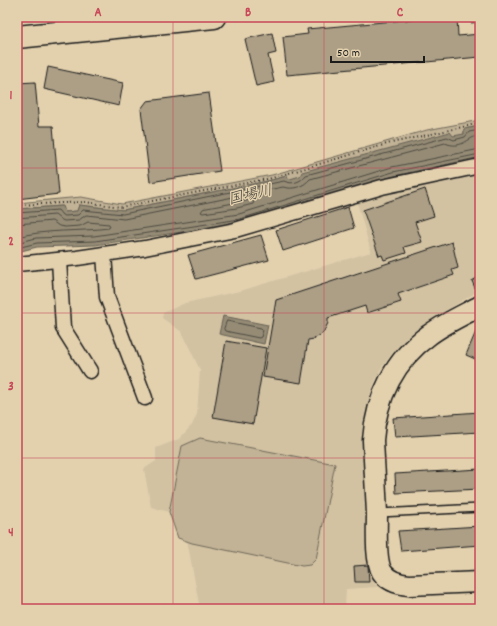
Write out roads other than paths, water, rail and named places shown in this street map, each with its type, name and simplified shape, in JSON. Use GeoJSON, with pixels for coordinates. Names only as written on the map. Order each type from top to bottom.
{"type":"FeatureCollection","features":[{"type":"Feature","properties":{"kind":"highway"},"geometry":{"type":"LineString","coordinates":[[17,37],[84,27],[214,17]]}},
{"type":"Feature","properties":{"kind":"street"},"geometry":{"type":"LineString","coordinates":[[17,264],[145,248],[235,230],[382,187],[480,166]]}},
{"type":"Feature","properties":{"kind":"street"},"geometry":{"type":"LineString","coordinates":[[104,254],[107,297],[145,398]]}},
{"type":"Feature","properties":{"kind":"street"},"geometry":{"type":"LineString","coordinates":[[58,260],[63,328],[90,371]]}},
{"type":"Feature","properties":{"kind":"street"},"geometry":{"type":"LineString","coordinates":[[480,306],[429,334],[415,346],[392,375],[383,394],[374,425],[373,440],[380,566],[383,572],[392,581],[399,584],[409,585],[480,582]]}},
{"type":"Feature","properties":{"kind":"lane"},"geometry":{"type":"LineString","coordinates":[[376,513],[480,508]]}},
{"type":"Feature","properties":{"kind":"water","name":"国場川"},"geometry":{"type":"Polygon","coordinates":[[[480,126],[480,157],[394,176],[241,223],[95,245],[37,247],[17,252],[17,209],[63,206],[65,212],[77,211],[79,205],[123,210],[287,176],[290,179],[300,176],[302,172],[450,132],[453,136],[464,134],[464,129],[480,126]]]}},
{"type":"Feature","properties":{"kind":"water"},"geometry":{"type":"Polygon","coordinates":[[[223,316],[268,325],[264,344],[219,334],[223,316]]]}}]}
